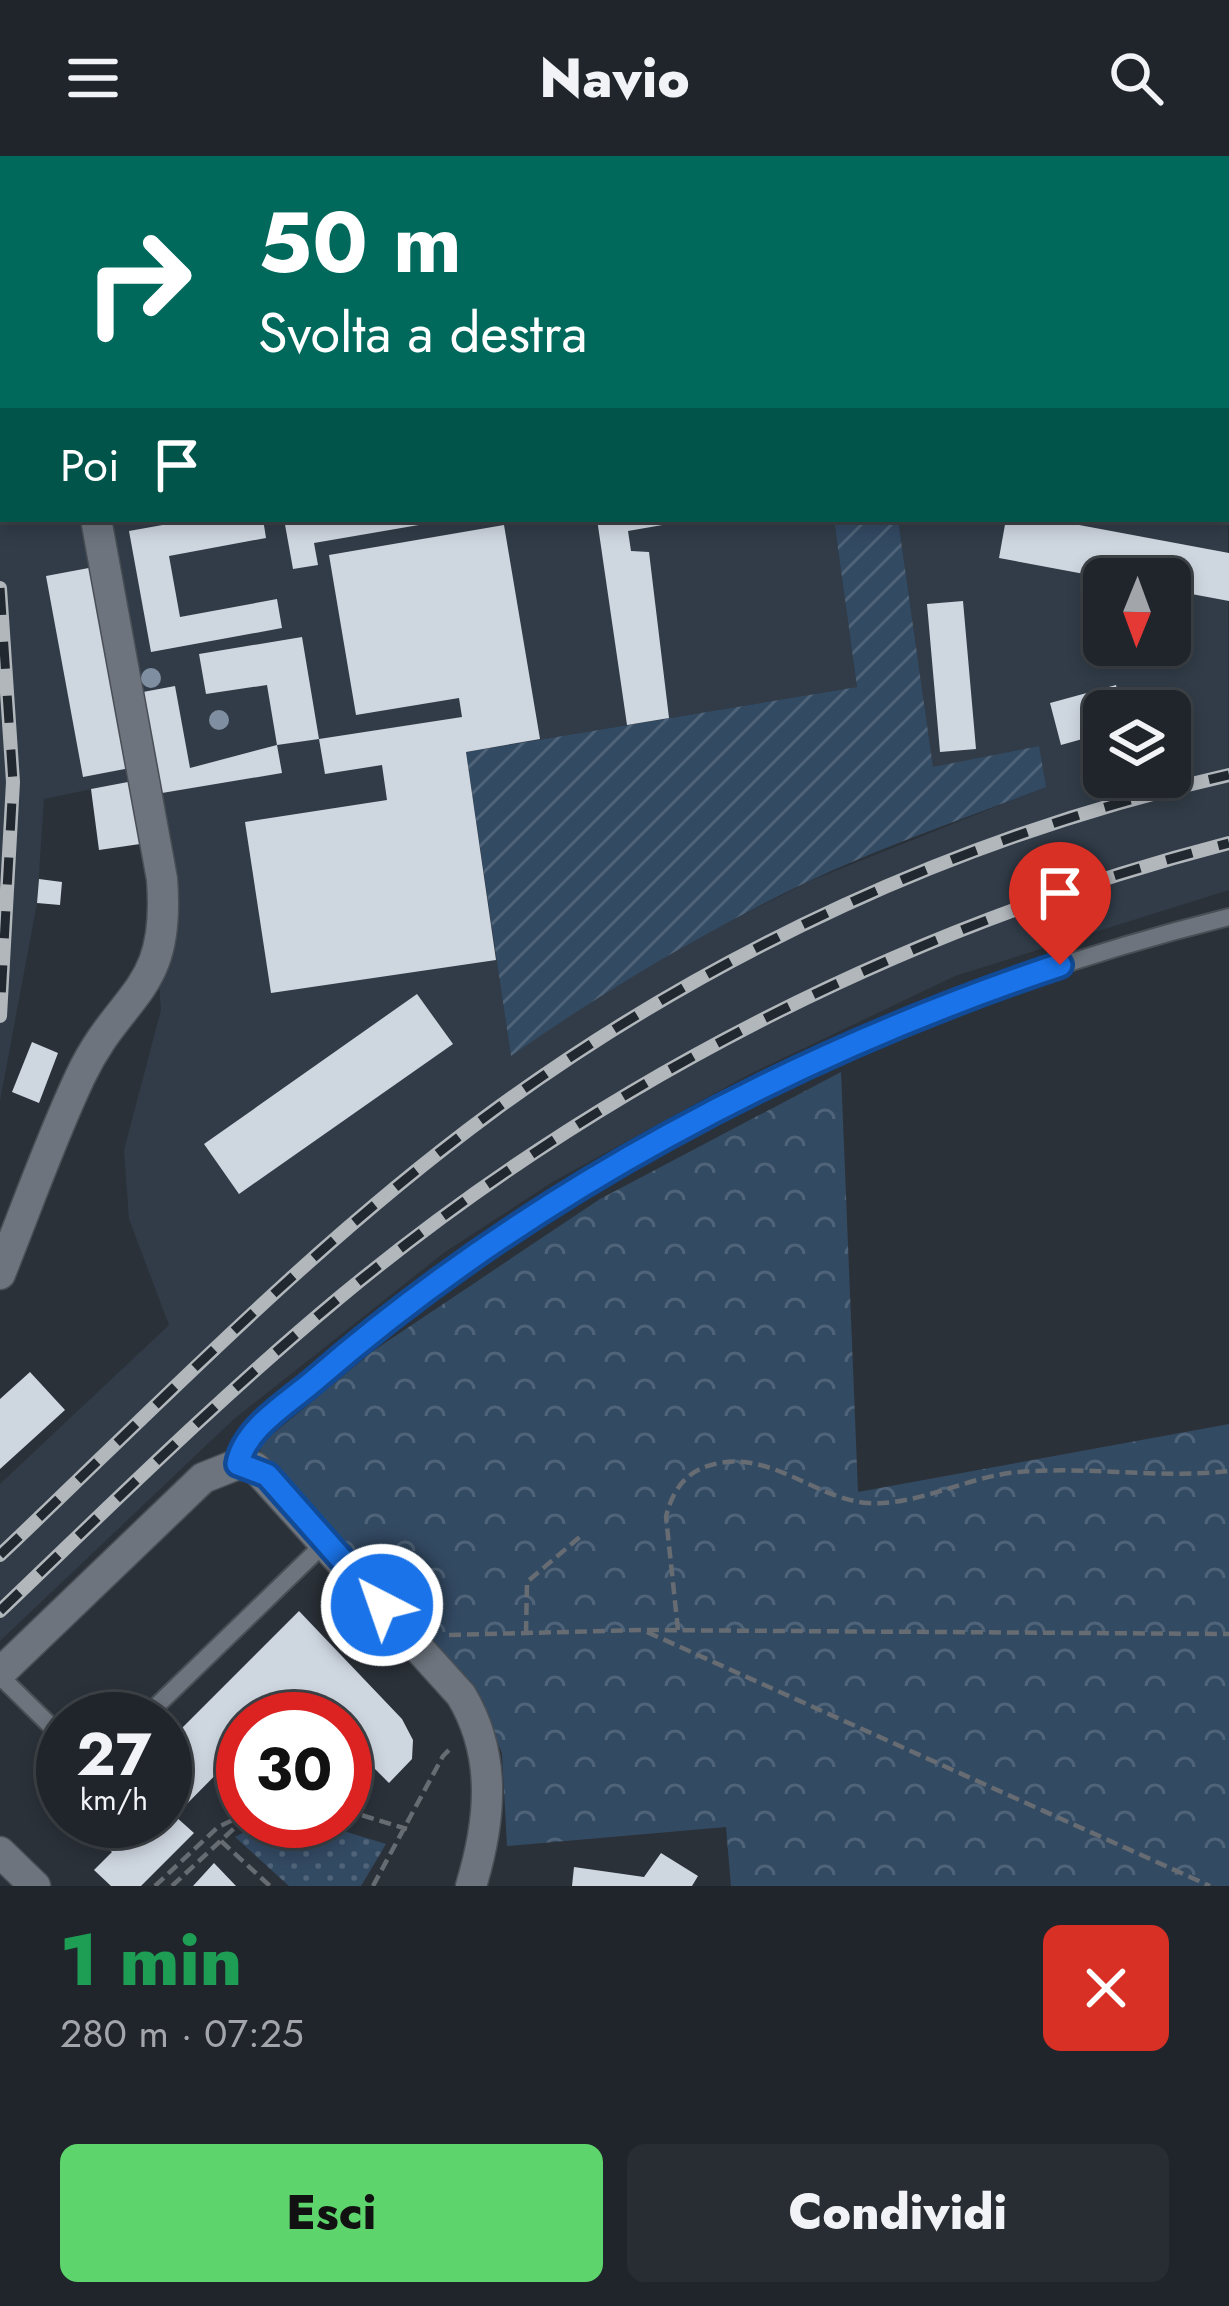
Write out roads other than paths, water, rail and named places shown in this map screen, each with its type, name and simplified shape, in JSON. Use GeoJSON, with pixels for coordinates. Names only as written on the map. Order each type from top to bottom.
{"type":"FeatureCollection","features":[{"type":"Feature","properties":{"kind":"street"},"geometry":{"type":"LineString","coordinates":[[0,1274],[82,1073],[160,953],[162,879],[99,522]]}},
{"type":"Feature","properties":{"kind":"street"},"geometry":{"type":"LineString","coordinates":[[0,1675],[203,1478],[238,1464],[267,1475],[460,1694],[478,1723],[487,1755],[488,1798],[471,1886]]}},
{"type":"Feature","properties":{"kind":"street"},"geometry":{"type":"LineString","coordinates":[[0,1852],[35,1886]]}},
{"type":"Feature","properties":{"kind":"lane"},"geometry":{"type":"LineString","coordinates":[[238,1464],[249,1437],[348,1351],[478,1254],[626,1161],[806,1067],[977,993],[1143,938],[1229,916]]}},
{"type":"Feature","properties":{"kind":"lane"},"geometry":{"type":"LineString","coordinates":[[171,1692],[326,1542]]}},
{"type":"Feature","properties":{"kind":"lane"},"geometry":{"type":"LineString","coordinates":[[0,1675],[36,1711]]}},
{"type":"Feature","properties":{"kind":"railway"},"geometry":{"type":"LineString","coordinates":[[0,588],[13,782],[0,1016]]}},
{"type":"Feature","properties":{"kind":"railway"},"geometry":{"type":"LineString","coordinates":[[0,1555],[362,1215],[492,1112],[575,1054],[751,951],[937,865],[1130,800],[1229,775]]}},
{"type":"Feature","properties":{"kind":"railway"},"geometry":{"type":"LineString","coordinates":[[0,1611],[167,1451],[340,1297],[439,1219],[649,1081],[759,1021],[989,919],[1229,843]]}}]}
